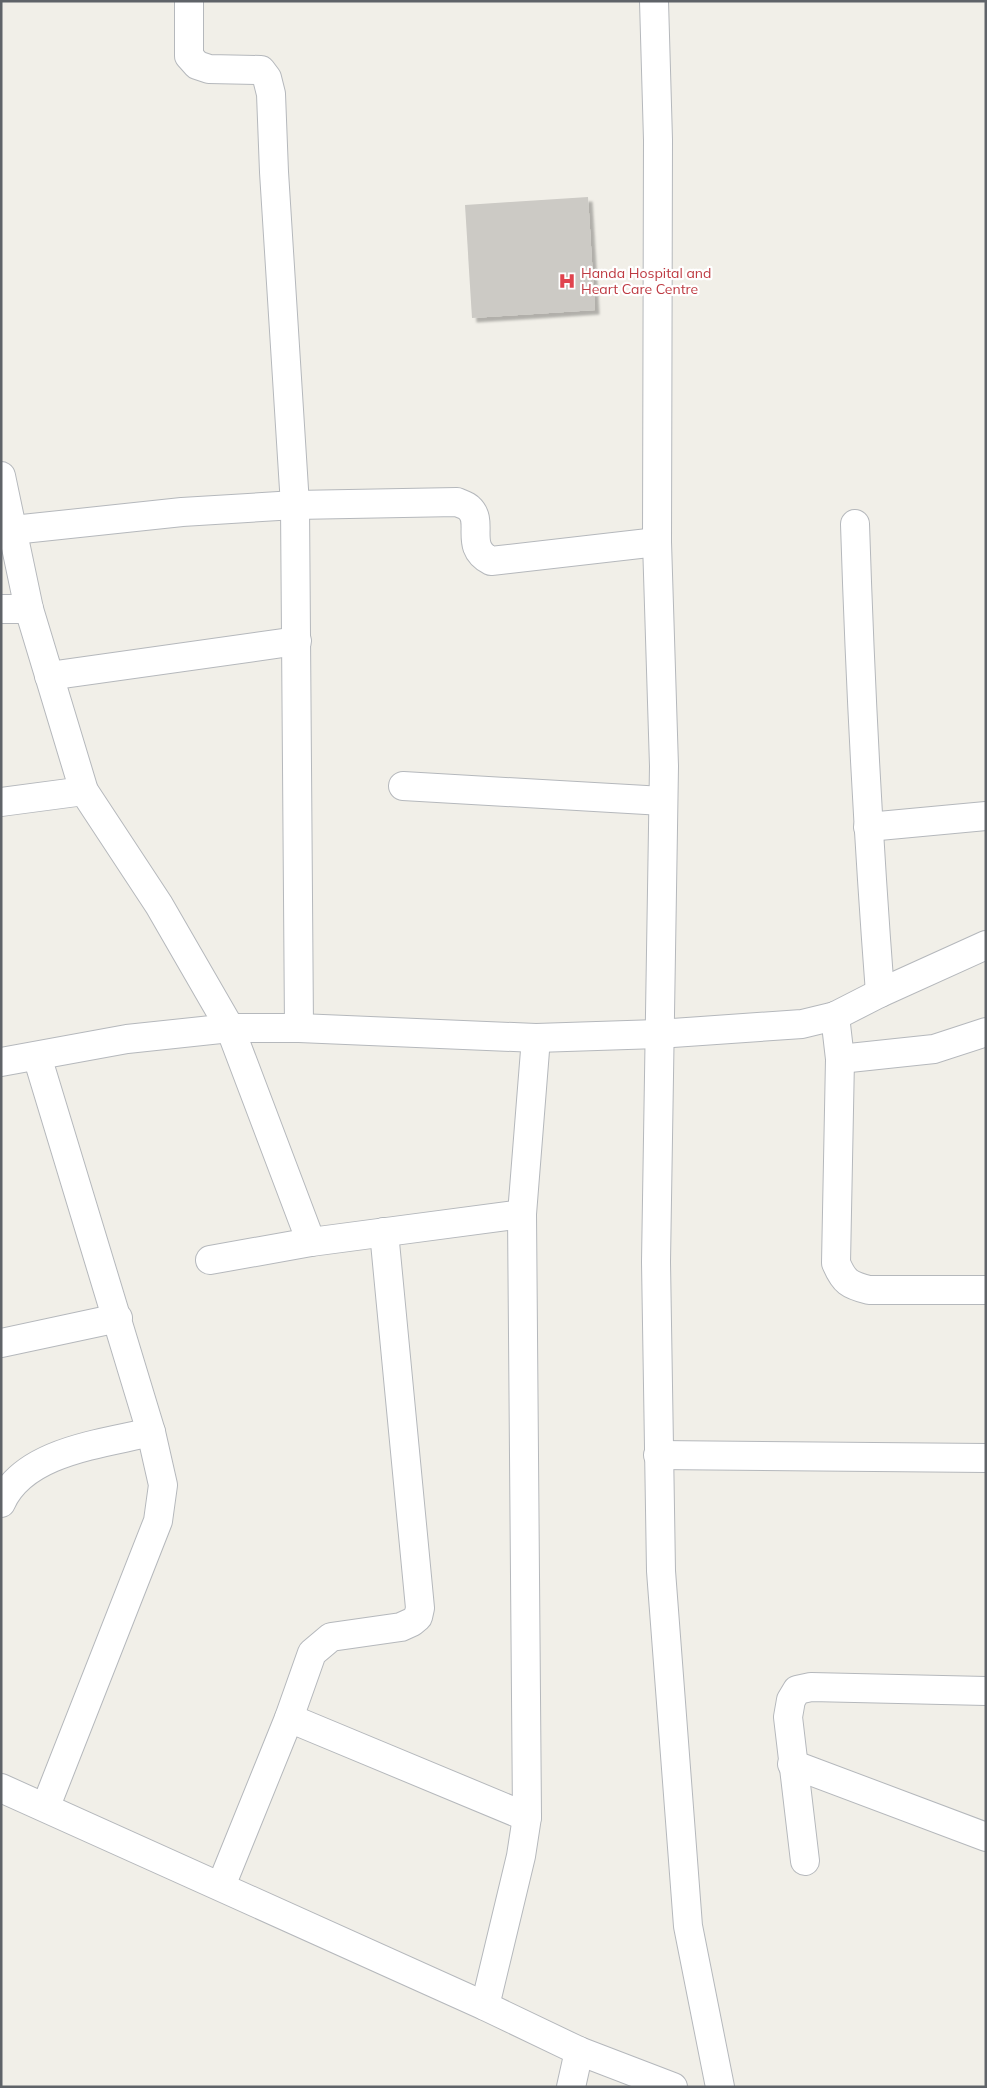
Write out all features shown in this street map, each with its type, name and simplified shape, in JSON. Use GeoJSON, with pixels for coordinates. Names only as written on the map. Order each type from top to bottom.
{"type":"FeatureCollection","features":[{"type":"Feature","properties":{"kind":"street"},"geometry":{"type":"LineString","coordinates":[[189,1],[189,56],[197,65],[209,69],[261,70],[267,78],[271,94],[274,172],[295,504],[299,1028]]}},
{"type":"Feature","properties":{"kind":"street"},"geometry":{"type":"LineString","coordinates":[[654,1],[658,140],[657,542],[663,801],[656,1262],[661,1572],[688,1926],[720,2087]]}},
{"type":"Feature","properties":{"kind":"street"},"geometry":{"type":"LineString","coordinates":[[1,476],[29,609],[84,792],[158,905],[230,1028],[311,1242]]}},
{"type":"Feature","properties":{"kind":"street"},"geometry":{"type":"LineString","coordinates":[[13,530],[182,512],[295,504],[457,502],[468,507],[473,514],[477,551],[491,561],[657,542]]}},
{"type":"Feature","properties":{"kind":"street"},"geometry":{"type":"LineString","coordinates":[[854,524],[868,827],[880,992]]}},
{"type":"Feature","properties":{"kind":"street"},"geometry":{"type":"LineString","coordinates":[[1,609],[29,609]]}},
{"type":"Feature","properties":{"kind":"street"},"geometry":{"type":"LineString","coordinates":[[49,676],[297,641]]}},
{"type":"Feature","properties":{"kind":"street"},"geometry":{"type":"LineString","coordinates":[[403,786],[663,801]]}},
{"type":"Feature","properties":{"kind":"street"},"geometry":{"type":"LineString","coordinates":[[1,802],[84,792]]}},
{"type":"Feature","properties":{"kind":"street"},"geometry":{"type":"LineString","coordinates":[[868,827],[986,816]]}},
{"type":"Feature","properties":{"kind":"street"},"geometry":{"type":"LineString","coordinates":[[1,1062],[127,1039],[230,1028],[299,1028],[536,1038],[658,1034],[802,1024],[835,1016],[880,992],[986,945]]}},
{"type":"Feature","properties":{"kind":"street"},"geometry":{"type":"LineString","coordinates":[[835,1016],[840,1059],[836,1263],[843,1278],[857,1287],[869,1290],[986,1290]]}},
{"type":"Feature","properties":{"kind":"street"},"geometry":{"type":"LineString","coordinates":[[840,1059],[934,1049],[986,1032]]}},
{"type":"Feature","properties":{"kind":"street"},"geometry":{"type":"LineString","coordinates":[[485,2006],[521,1856],[527,1817],[522,1214],[536,1038]]}},
{"type":"Feature","properties":{"kind":"street"},"geometry":{"type":"LineString","coordinates":[[37,1056],[118,1318],[151,1432],[163,1485],[158,1521],[46,1806]]}},
{"type":"Feature","properties":{"kind":"street"},"geometry":{"type":"LineString","coordinates":[[210,1260],[311,1242],[522,1214]]}},
{"type":"Feature","properties":{"kind":"street"},"geometry":{"type":"LineString","coordinates":[[221,1886],[289,1718],[312,1653],[331,1637],[401,1627],[412,1622],[418,1616],[420,1608],[384,1232]]}},
{"type":"Feature","properties":{"kind":"street"},"geometry":{"type":"LineString","coordinates":[[1,1344],[118,1318]]}},
{"type":"Feature","properties":{"kind":"street"},"geometry":{"type":"LineString","coordinates":[[1,1503],[20,1476],[41,1462],[64,1453],[151,1432]]}},
{"type":"Feature","properties":{"kind":"street"},"geometry":{"type":"LineString","coordinates":[[658,1455],[986,1458]]}},
{"type":"Feature","properties":{"kind":"street"},"geometry":{"type":"LineString","coordinates":[[805,1861],[792,1764],[788,1717],[791,1700],[797,1690],[810,1687],[986,1691]]}},
{"type":"Feature","properties":{"kind":"street"},"geometry":{"type":"LineString","coordinates":[[289,1718],[527,1817]]}},
{"type":"Feature","properties":{"kind":"street"},"geometry":{"type":"LineString","coordinates":[[792,1764],[986,1836]]}},
{"type":"Feature","properties":{"kind":"street"},"geometry":{"type":"LineString","coordinates":[[1,1788],[46,1806],[485,2006],[579,2051],[673,2087]]}},
{"type":"Feature","properties":{"kind":"street"},"geometry":{"type":"LineString","coordinates":[[571,2087],[579,2051]]}},
{"type":"Feature","properties":{"kind":"building"},"geometry":{"type":"Polygon","coordinates":[[[588,197],[595,310],[472,318],[465,205],[588,197]]]}},
{"type":"Feature","properties":{"kind":"place","name":"Handa Hospital and Heart Care Centre"},"geometry":{"type":"Point","coordinates":[567,281]}}]}
